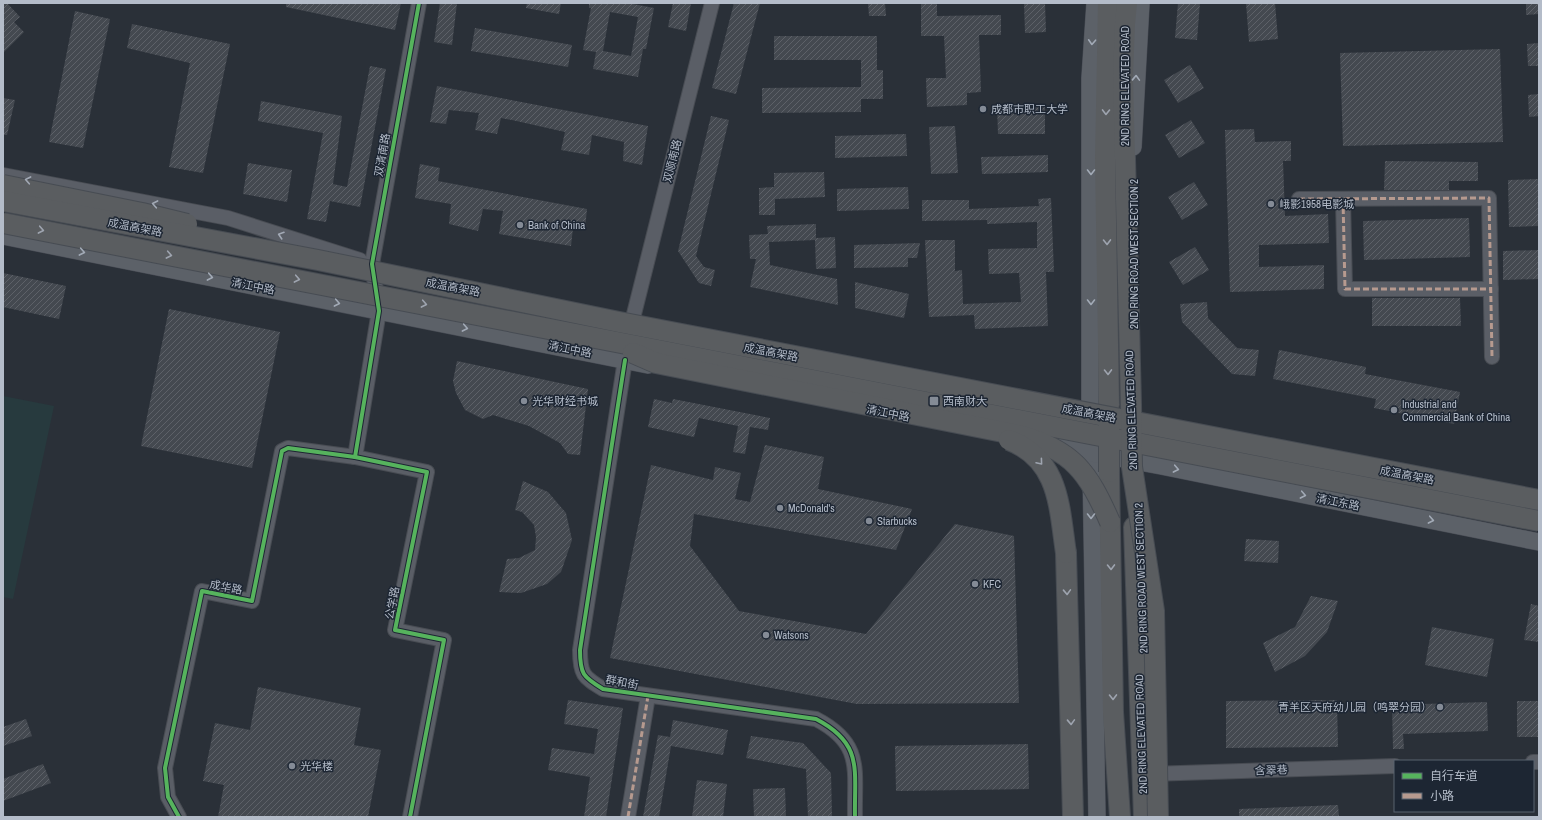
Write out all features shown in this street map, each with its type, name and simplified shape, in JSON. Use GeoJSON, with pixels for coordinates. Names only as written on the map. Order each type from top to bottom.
{"type":"FeatureCollection","features":[{"type":"Feature","properties":{"kind":"highway","name":"2ND RING ELEVATED ROAD"},"geometry":{"type":"LineString","coordinates":[[1108,3],[1105,160],[1110,522],[1113,712],[1120,817]]}},
{"type":"Feature","properties":{"kind":"highway","name":"2ND RING ELEVATED ROAD"},"geometry":{"type":"LineString","coordinates":[[1127,3],[1123,76],[1144,817]]}},
{"type":"Feature","properties":{"kind":"highway"},"geometry":{"type":"LineString","coordinates":[[3,185],[142,212],[318,260]]}},
{"type":"Feature","properties":{"kind":"highway","name":"成温高架路"},"geometry":{"type":"LineString","coordinates":[[3,201],[318,260],[619,322],[1539,500]]}},
{"type":"Feature","properties":{"kind":"highway","name":"成温高架路"},"geometry":{"type":"LineString","coordinates":[[3,223],[1539,521]]}},
{"type":"Feature","properties":{"kind":"highway"},"geometry":{"type":"LineString","coordinates":[[591,336],[656,363],[969,425],[1040,441],[1062,452],[1085,473],[1110,522]]}},
{"type":"Feature","properties":{"kind":"highway"},"geometry":{"type":"LineString","coordinates":[[969,425],[1018,444],[1031,452],[1048,473],[1057,492],[1066,553],[1073,817]]}},
{"type":"Feature","properties":{"kind":"highway"},"geometry":{"type":"LineString","coordinates":[[1135,464],[1154,611],[1158,817]]}},
{"type":"Feature","properties":{"kind":"main road"},"geometry":{"type":"LineString","coordinates":[[1095,3],[1090,78],[1090,410],[1097,817]]}},
{"type":"Feature","properties":{"kind":"main road","name":"2ND RING ROAD WEST SECTION 2"},"geometry":{"type":"LineString","coordinates":[[1141,3],[1133,143],[1132,276],[1137,417],[1135,464],[1149,817]]}},
{"type":"Feature","properties":{"kind":"main road"},"geometry":{"type":"LineString","coordinates":[[3,194],[372,264],[1090,410],[1137,417],[1539,491]]}},
{"type":"Feature","properties":{"kind":"main road","name":"清江中路"},"geometry":{"type":"LineString","coordinates":[[3,236],[625,360],[1135,464]]}},
{"type":"Feature","properties":{"kind":"main road","name":"清江东路"},"geometry":{"type":"LineString","coordinates":[[1135,464],[1539,542]]}},
{"type":"Feature","properties":{"kind":"street","name":"双清南路"},"geometry":{"type":"LineString","coordinates":[[355,457],[379,311],[372,264],[419,3]]}},
{"type":"Feature","properties":{"kind":"street","name":"双顺南路"},"geometry":{"type":"LineString","coordinates":[[633,318],[712,3]]}},
{"type":"Feature","properties":{"kind":"street"},"geometry":{"type":"LineString","coordinates":[[3,175],[228,218],[372,264]]}},
{"type":"Feature","properties":{"kind":"street"},"geometry":{"type":"LineString","coordinates":[[1299,199],[1489,198],[1492,357]]}},
{"type":"Feature","properties":{"kind":"street"},"geometry":{"type":"LineString","coordinates":[[1343,199],[1345,289],[1491,289]]}},
{"type":"Feature","properties":{"kind":"street","name":"群和街"},"geometry":{"type":"LineString","coordinates":[[625,360],[580,650],[580,667],[588,680],[603,689],[816,719],[834,729],[845,740],[853,756],[855,817]]}},
{"type":"Feature","properties":{"kind":"street","name":"成华路"},"geometry":{"type":"LineString","coordinates":[[179,817],[168,797],[165,768],[202,591],[252,601],[282,451],[288,448],[355,457]]}},
{"type":"Feature","properties":{"kind":"street","name":"公学路"},"geometry":{"type":"LineString","coordinates":[[355,457],[426,472],[396,630],[444,640],[410,817]]}},
{"type":"Feature","properties":{"kind":"street"},"geometry":{"type":"LineString","coordinates":[[628,817],[648,696]]}},
{"type":"Feature","properties":{"kind":"street","name":"含翠巷"},"geometry":{"type":"LineString","coordinates":[[1147,774],[1394,766]]}},
{"type":"Feature","properties":{"kind":"green space"},"geometry":{"type":"Polygon","coordinates":[[[3,396],[54,406],[13,599],[3,597],[3,396]]]}},
{"type":"Feature","properties":{"kind":"building"},"geometry":{"type":"Polygon","coordinates":[[[3,3],[7,3],[20,17],[14,22],[24,32],[3,53],[3,3]]]}},
{"type":"Feature","properties":{"kind":"building"},"geometry":{"type":"Polygon","coordinates":[[[286,3],[401,3],[395,30],[286,7],[286,3]]]}},
{"type":"Feature","properties":{"kind":"building"},"geometry":{"type":"Polygon","coordinates":[[[440,3],[457,3],[452,45],[434,42],[440,3]]]}},
{"type":"Feature","properties":{"kind":"building"},"geometry":{"type":"Polygon","coordinates":[[[527,3],[561,3],[559,14],[526,8],[527,3]]]}},
{"type":"Feature","properties":{"kind":"building"},"geometry":{"type":"Polygon","coordinates":[[[589,3],[628,3],[654,8],[646,49],[643,49],[638,77],[593,69],[596,52],[583,50],[591,8],[589,8],[589,3]],[[610,12],[603,51],[631,56],[638,17],[610,12]]]}},
{"type":"Feature","properties":{"kind":"building"},"geometry":{"type":"Polygon","coordinates":[[[673,3],[691,3],[686,31],[668,27],[673,3]]]}},
{"type":"Feature","properties":{"kind":"building"},"geometry":{"type":"Polygon","coordinates":[[[734,3],[760,3],[736,94],[712,88],[734,3]]]}},
{"type":"Feature","properties":{"kind":"building"},"geometry":{"type":"Polygon","coordinates":[[[868,3],[885,3],[886,16],[869,16],[868,3]]]}},
{"type":"Feature","properties":{"kind":"building"},"geometry":{"type":"Polygon","coordinates":[[[921,3],[937,3],[937,16],[1001,15],[1001,35],[979,35],[981,92],[967,93],[967,105],[927,107],[926,78],[946,78],[944,36],[921,36],[921,3]]]}},
{"type":"Feature","properties":{"kind":"building"},"geometry":{"type":"Polygon","coordinates":[[[1024,3],[1045,3],[1046,32],[1025,33],[1024,3]]]}},
{"type":"Feature","properties":{"kind":"building"},"geometry":{"type":"Polygon","coordinates":[[[1178,3],[1200,3],[1197,40],[1175,38],[1178,3]]]}},
{"type":"Feature","properties":{"kind":"building"},"geometry":{"type":"Polygon","coordinates":[[[1246,3],[1275,3],[1278,39],[1249,42],[1246,3]]]}},
{"type":"Feature","properties":{"kind":"building"},"geometry":{"type":"Polygon","coordinates":[[[1526,3],[1539,3],[1539,14],[1526,15],[1526,3]]]}},
{"type":"Feature","properties":{"kind":"building"},"geometry":{"type":"Polygon","coordinates":[[[75,11],[110,19],[83,148],[49,142],[75,11]]]}},
{"type":"Feature","properties":{"kind":"building"},"geometry":{"type":"Polygon","coordinates":[[[132,24],[230,44],[203,173],[169,167],[190,63],[127,48],[132,24]]]}},
{"type":"Feature","properties":{"kind":"building"},"geometry":{"type":"Polygon","coordinates":[[[475,28],[572,45],[568,67],[471,51],[475,28]]]}},
{"type":"Feature","properties":{"kind":"building"},"geometry":{"type":"Polygon","coordinates":[[[774,36],[877,36],[877,70],[883,70],[883,99],[861,99],[861,112],[762,113],[762,88],[861,87],[861,60],[774,60],[774,36]]]}},
{"type":"Feature","properties":{"kind":"building"},"geometry":{"type":"Polygon","coordinates":[[[1539,43],[1539,66],[1528,66],[1527,44],[1539,43]]]}},
{"type":"Feature","properties":{"kind":"building"},"geometry":{"type":"Polygon","coordinates":[[[1500,49],[1503,142],[1343,146],[1340,53],[1500,49]]]}},
{"type":"Feature","properties":{"kind":"building"},"geometry":{"type":"Polygon","coordinates":[[[1190,65],[1204,88],[1178,103],[1164,80],[1190,65]]]}},
{"type":"Feature","properties":{"kind":"building"},"geometry":{"type":"Polygon","coordinates":[[[370,66],[386,69],[360,207],[330,201],[326,222],[307,219],[323,133],[258,121],[261,101],[342,116],[333,184],[347,187],[370,66]]]}},
{"type":"Feature","properties":{"kind":"building"},"geometry":{"type":"Polygon","coordinates":[[[437,86],[648,126],[642,165],[623,161],[624,142],[592,135],[589,155],[561,150],[565,132],[512,120],[501,118],[497,134],[475,130],[479,113],[449,110],[446,124],[430,122],[437,86]]]}},
{"type":"Feature","properties":{"kind":"building"},"geometry":{"type":"Polygon","coordinates":[[[1539,94],[1539,116],[1529,117],[1528,95],[1539,94]]]}},
{"type":"Feature","properties":{"kind":"building"},"geometry":{"type":"Polygon","coordinates":[[[3,98],[15,100],[7,135],[3,135],[3,98]]]}},
{"type":"Feature","properties":{"kind":"building"},"geometry":{"type":"Polygon","coordinates":[[[997,106],[1045,106],[1045,134],[998,134],[997,106]]]}},
{"type":"Feature","properties":{"kind":"building"},"geometry":{"type":"Polygon","coordinates":[[[711,116],[729,120],[696,256],[704,267],[715,270],[711,286],[699,283],[678,251],[711,116]]]}},
{"type":"Feature","properties":{"kind":"building"},"geometry":{"type":"Polygon","coordinates":[[[1191,120],[1205,143],[1179,158],[1165,135],[1191,120]]]}},
{"type":"Feature","properties":{"kind":"building"},"geometry":{"type":"Polygon","coordinates":[[[955,126],[958,173],[931,174],[929,127],[955,126]]]}},
{"type":"Feature","properties":{"kind":"building"},"geometry":{"type":"Polygon","coordinates":[[[1254,129],[1255,142],[1291,141],[1291,161],[1283,161],[1285,216],[1328,214],[1329,243],[1259,245],[1259,267],[1324,265],[1324,289],[1230,292],[1225,130],[1254,129]]]}},
{"type":"Feature","properties":{"kind":"building"},"geometry":{"type":"Polygon","coordinates":[[[906,134],[907,156],[835,158],[835,136],[906,134]]]}},
{"type":"Feature","properties":{"kind":"building"},"geometry":{"type":"Polygon","coordinates":[[[1048,155],[1048,172],[982,174],[981,157],[1048,155]]]}},
{"type":"Feature","properties":{"kind":"building"},"geometry":{"type":"Polygon","coordinates":[[[1385,161],[1478,162],[1478,181],[1449,181],[1449,190],[1384,190],[1385,161]]]}},
{"type":"Feature","properties":{"kind":"building"},"geometry":{"type":"Polygon","coordinates":[[[248,163],[292,170],[287,202],[243,194],[248,163]]]}},
{"type":"Feature","properties":{"kind":"building"},"geometry":{"type":"Polygon","coordinates":[[[420,164],[440,168],[438,181],[587,209],[585,229],[573,228],[571,246],[499,234],[503,211],[483,209],[478,231],[449,224],[451,204],[415,198],[420,164]]]}},
{"type":"Feature","properties":{"kind":"building"},"geometry":{"type":"Polygon","coordinates":[[[824,172],[825,197],[775,199],[775,215],[759,215],[759,188],[774,187],[774,173],[824,172]]]}},
{"type":"Feature","properties":{"kind":"building"},"geometry":{"type":"Polygon","coordinates":[[[1539,179],[1539,226],[1509,227],[1508,180],[1539,179]]]}},
{"type":"Feature","properties":{"kind":"building"},"geometry":{"type":"Polygon","coordinates":[[[1194,182],[1208,205],[1182,220],[1168,197],[1194,182]]]}},
{"type":"Feature","properties":{"kind":"building"},"geometry":{"type":"Polygon","coordinates":[[[908,187],[909,209],[837,211],[837,189],[908,187]]]}},
{"type":"Feature","properties":{"kind":"building"},"geometry":{"type":"Polygon","coordinates":[[[1051,198],[1054,272],[1046,272],[1048,326],[975,329],[974,315],[929,317],[925,240],[955,240],[955,271],[962,270],[963,304],[1021,302],[1019,273],[989,274],[988,249],[1037,248],[1037,222],[987,224],[987,220],[922,221],[922,200],[969,200],[969,209],[1039,206],[1038,199],[1051,198]]]}},
{"type":"Feature","properties":{"kind":"building"},"geometry":{"type":"Polygon","coordinates":[[[1469,218],[1470,257],[1364,260],[1363,221],[1469,218]]]}},
{"type":"Feature","properties":{"kind":"building"},"geometry":{"type":"Polygon","coordinates":[[[816,224],[816,238],[835,237],[836,268],[816,269],[815,240],[769,242],[770,265],[837,279],[838,305],[750,287],[756,259],[750,259],[749,235],[768,234],[767,226],[816,224]]]}},
{"type":"Feature","properties":{"kind":"building"},"geometry":{"type":"Polygon","coordinates":[[[920,243],[917,258],[908,258],[908,267],[854,268],[854,245],[920,243]]]}},
{"type":"Feature","properties":{"kind":"building"},"geometry":{"type":"Polygon","coordinates":[[[1195,247],[1209,270],[1183,285],[1169,262],[1195,247]]]}},
{"type":"Feature","properties":{"kind":"building"},"geometry":{"type":"Polygon","coordinates":[[[1539,250],[1539,279],[1503,280],[1503,251],[1539,250]]]}},
{"type":"Feature","properties":{"kind":"building"},"geometry":{"type":"Polygon","coordinates":[[[3,273],[66,286],[59,319],[3,307],[3,273]]]}},
{"type":"Feature","properties":{"kind":"building"},"geometry":{"type":"Polygon","coordinates":[[[855,282],[909,294],[904,318],[855,308],[855,282]]]}},
{"type":"Feature","properties":{"kind":"building"},"geometry":{"type":"Polygon","coordinates":[[[1372,298],[1460,298],[1461,326],[1372,326],[1372,298]]]}},
{"type":"Feature","properties":{"kind":"building"},"geometry":{"type":"Polygon","coordinates":[[[1207,302],[1208,318],[1237,348],[1259,350],[1255,376],[1232,374],[1182,322],[1180,304],[1207,302]]]}},
{"type":"Feature","properties":{"kind":"building"},"geometry":{"type":"Polygon","coordinates":[[[169,309],[280,332],[252,468],[141,446],[169,309]]]}},
{"type":"Feature","properties":{"kind":"building"},"geometry":{"type":"Polygon","coordinates":[[[1279,350],[1366,367],[1365,374],[1460,392],[1454,424],[1374,408],[1376,399],[1273,379],[1279,350]]]}},
{"type":"Feature","properties":{"kind":"building","name":"光华财经书城"},"geometry":{"type":"Polygon","coordinates":[[[457,361],[588,389],[580,455],[568,454],[560,443],[529,426],[493,415],[483,419],[465,410],[456,393],[453,381],[457,361]]]}},
{"type":"Feature","properties":{"kind":"building"},"geometry":{"type":"Polygon","coordinates":[[[654,399],[672,403],[673,399],[770,418],[768,430],[750,427],[745,454],[733,452],[738,426],[699,418],[694,437],[648,427],[654,399]]]}},
{"type":"Feature","properties":{"kind":"building"},"geometry":{"type":"Polygon","coordinates":[[[765,445],[824,457],[818,489],[912,509],[896,550],[694,514],[690,546],[739,611],[866,634],[955,524],[1014,536],[1019,703],[857,704],[610,658],[651,465],[713,480],[715,467],[741,473],[735,499],[750,502],[765,445]]]}},
{"type":"Feature","properties":{"kind":"building"},"geometry":{"type":"Polygon","coordinates":[[[523,481],[548,492],[566,513],[572,540],[561,572],[547,584],[521,593],[499,592],[507,559],[519,558],[535,550],[536,537],[534,525],[522,512],[515,510],[523,481]]]}},
{"type":"Feature","properties":{"kind":"building"},"geometry":{"type":"Polygon","coordinates":[[[1246,539],[1279,541],[1278,563],[1244,561],[1246,539]]]}},
{"type":"Feature","properties":{"kind":"building"},"geometry":{"type":"Polygon","coordinates":[[[1311,596],[1338,601],[1327,632],[1305,656],[1275,672],[1263,643],[1295,627],[1311,596]]]}},
{"type":"Feature","properties":{"kind":"building"},"geometry":{"type":"Polygon","coordinates":[[[1531,604],[1539,606],[1539,642],[1524,640],[1531,604]]]}},
{"type":"Feature","properties":{"kind":"building"},"geometry":{"type":"Polygon","coordinates":[[[1432,627],[1494,639],[1487,677],[1425,665],[1432,627]]]}},
{"type":"Feature","properties":{"kind":"building","name":"光华楼"},"geometry":{"type":"Polygon","coordinates":[[[258,687],[361,708],[354,745],[381,750],[368,817],[218,817],[224,785],[203,781],[215,723],[250,730],[258,687]]]}},
{"type":"Feature","properties":{"kind":"building"},"geometry":{"type":"Polygon","coordinates":[[[568,700],[623,708],[606,817],[584,817],[590,777],[548,770],[552,748],[594,754],[598,729],[564,724],[568,700]]]}},
{"type":"Feature","properties":{"kind":"building"},"geometry":{"type":"Polygon","coordinates":[[[1337,700],[1338,747],[1226,748],[1226,701],[1337,700]]]}},
{"type":"Feature","properties":{"kind":"building"},"geometry":{"type":"Polygon","coordinates":[[[1517,701],[1539,701],[1539,737],[1517,737],[1517,701]]]}},
{"type":"Feature","properties":{"kind":"building"},"geometry":{"type":"Polygon","coordinates":[[[1487,702],[1488,731],[1403,734],[1404,749],[1393,749],[1392,705],[1487,702]]]}},
{"type":"Feature","properties":{"kind":"building"},"geometry":{"type":"Polygon","coordinates":[[[26,719],[32,736],[3,746],[3,727],[26,719]]]}},
{"type":"Feature","properties":{"kind":"building"},"geometry":{"type":"Polygon","coordinates":[[[673,720],[728,730],[723,755],[671,746],[659,817],[643,817],[658,735],[670,737],[673,720]]]}},
{"type":"Feature","properties":{"kind":"building"},"geometry":{"type":"Polygon","coordinates":[[[751,736],[803,743],[831,773],[832,817],[808,817],[806,769],[746,758],[751,736]]]}},
{"type":"Feature","properties":{"kind":"building"},"geometry":{"type":"Polygon","coordinates":[[[1028,744],[1029,789],[896,791],[895,746],[1028,744]]]}},
{"type":"Feature","properties":{"kind":"building"},"geometry":{"type":"Polygon","coordinates":[[[43,764],[51,783],[3,801],[3,779],[43,764]]]}},
{"type":"Feature","properties":{"kind":"building"},"geometry":{"type":"Polygon","coordinates":[[[697,780],[727,784],[723,817],[692,817],[697,780]]]}},
{"type":"Feature","properties":{"kind":"building"},"geometry":{"type":"Polygon","coordinates":[[[785,788],[786,817],[754,817],[753,789],[785,788]]]}},
{"type":"Feature","properties":{"kind":"building"},"geometry":{"type":"Polygon","coordinates":[[[1338,805],[1339,817],[1239,817],[1239,809],[1338,805]]]}},
{"type":"Feature","properties":{"kind":"marked path"},"geometry":{"type":"LineString","coordinates":[[1299,199],[1489,198],[1492,357]]}},
{"type":"Feature","properties":{"kind":"marked path"},"geometry":{"type":"LineString","coordinates":[[1343,199],[1345,289],[1491,289]]}},
{"type":"Feature","properties":{"kind":"marked path"},"geometry":{"type":"LineString","coordinates":[[628,817],[648,696]]}},
{"type":"Feature","properties":{"kind":"cycle path"},"geometry":{"type":"LineString","coordinates":[[355,457],[379,311],[372,264],[419,3]]}},
{"type":"Feature","properties":{"kind":"cycle path"},"geometry":{"type":"LineString","coordinates":[[625,360],[580,650],[581,665],[584,674],[587,678],[603,689],[816,719],[831,728],[842,738],[849,749],[855,772],[855,817]]}},
{"type":"Feature","properties":{"kind":"cycle path"},"geometry":{"type":"LineString","coordinates":[[179,817],[168,797],[165,768],[202,591],[252,601],[282,451],[288,448],[355,457],[427,472],[395,630],[444,640],[410,817]]}},
{"type":"Feature","properties":{"kind":"place","name":"成都市职工大学"},"geometry":{"type":"Point","coordinates":[983,109]}},
{"type":"Feature","properties":{"kind":"place","name":"峨影1958电影城"},"geometry":{"type":"Point","coordinates":[1271,204]}},
{"type":"Feature","properties":{"kind":"place","name":"Bank of China"},"geometry":{"type":"Point","coordinates":[520,225]}},
{"type":"Feature","properties":{"kind":"place","name":"光华财经书城"},"geometry":{"type":"Point","coordinates":[524,401]}},
{"type":"Feature","properties":{"kind":"place","name":"西南财大"},"geometry":{"type":"Point","coordinates":[934,401]}},
{"type":"Feature","properties":{"kind":"place","name":"Industrial and Commercial Bank of China"},"geometry":{"type":"Point","coordinates":[1394,410]}},
{"type":"Feature","properties":{"kind":"place","name":"McDonald's"},"geometry":{"type":"Point","coordinates":[780,508]}},
{"type":"Feature","properties":{"kind":"place","name":"Starbucks"},"geometry":{"type":"Point","coordinates":[869,521]}},
{"type":"Feature","properties":{"kind":"place","name":"KFC"},"geometry":{"type":"Point","coordinates":[975,584]}},
{"type":"Feature","properties":{"kind":"place","name":"Watsons"},"geometry":{"type":"Point","coordinates":[766,635]}},
{"type":"Feature","properties":{"kind":"place","name":"青羊区天府幼儿园（鸣翠分园）"},"geometry":{"type":"Point","coordinates":[1440,707]}},
{"type":"Feature","properties":{"kind":"place","name":"光华楼"},"geometry":{"type":"Point","coordinates":[292,766]}}]}
